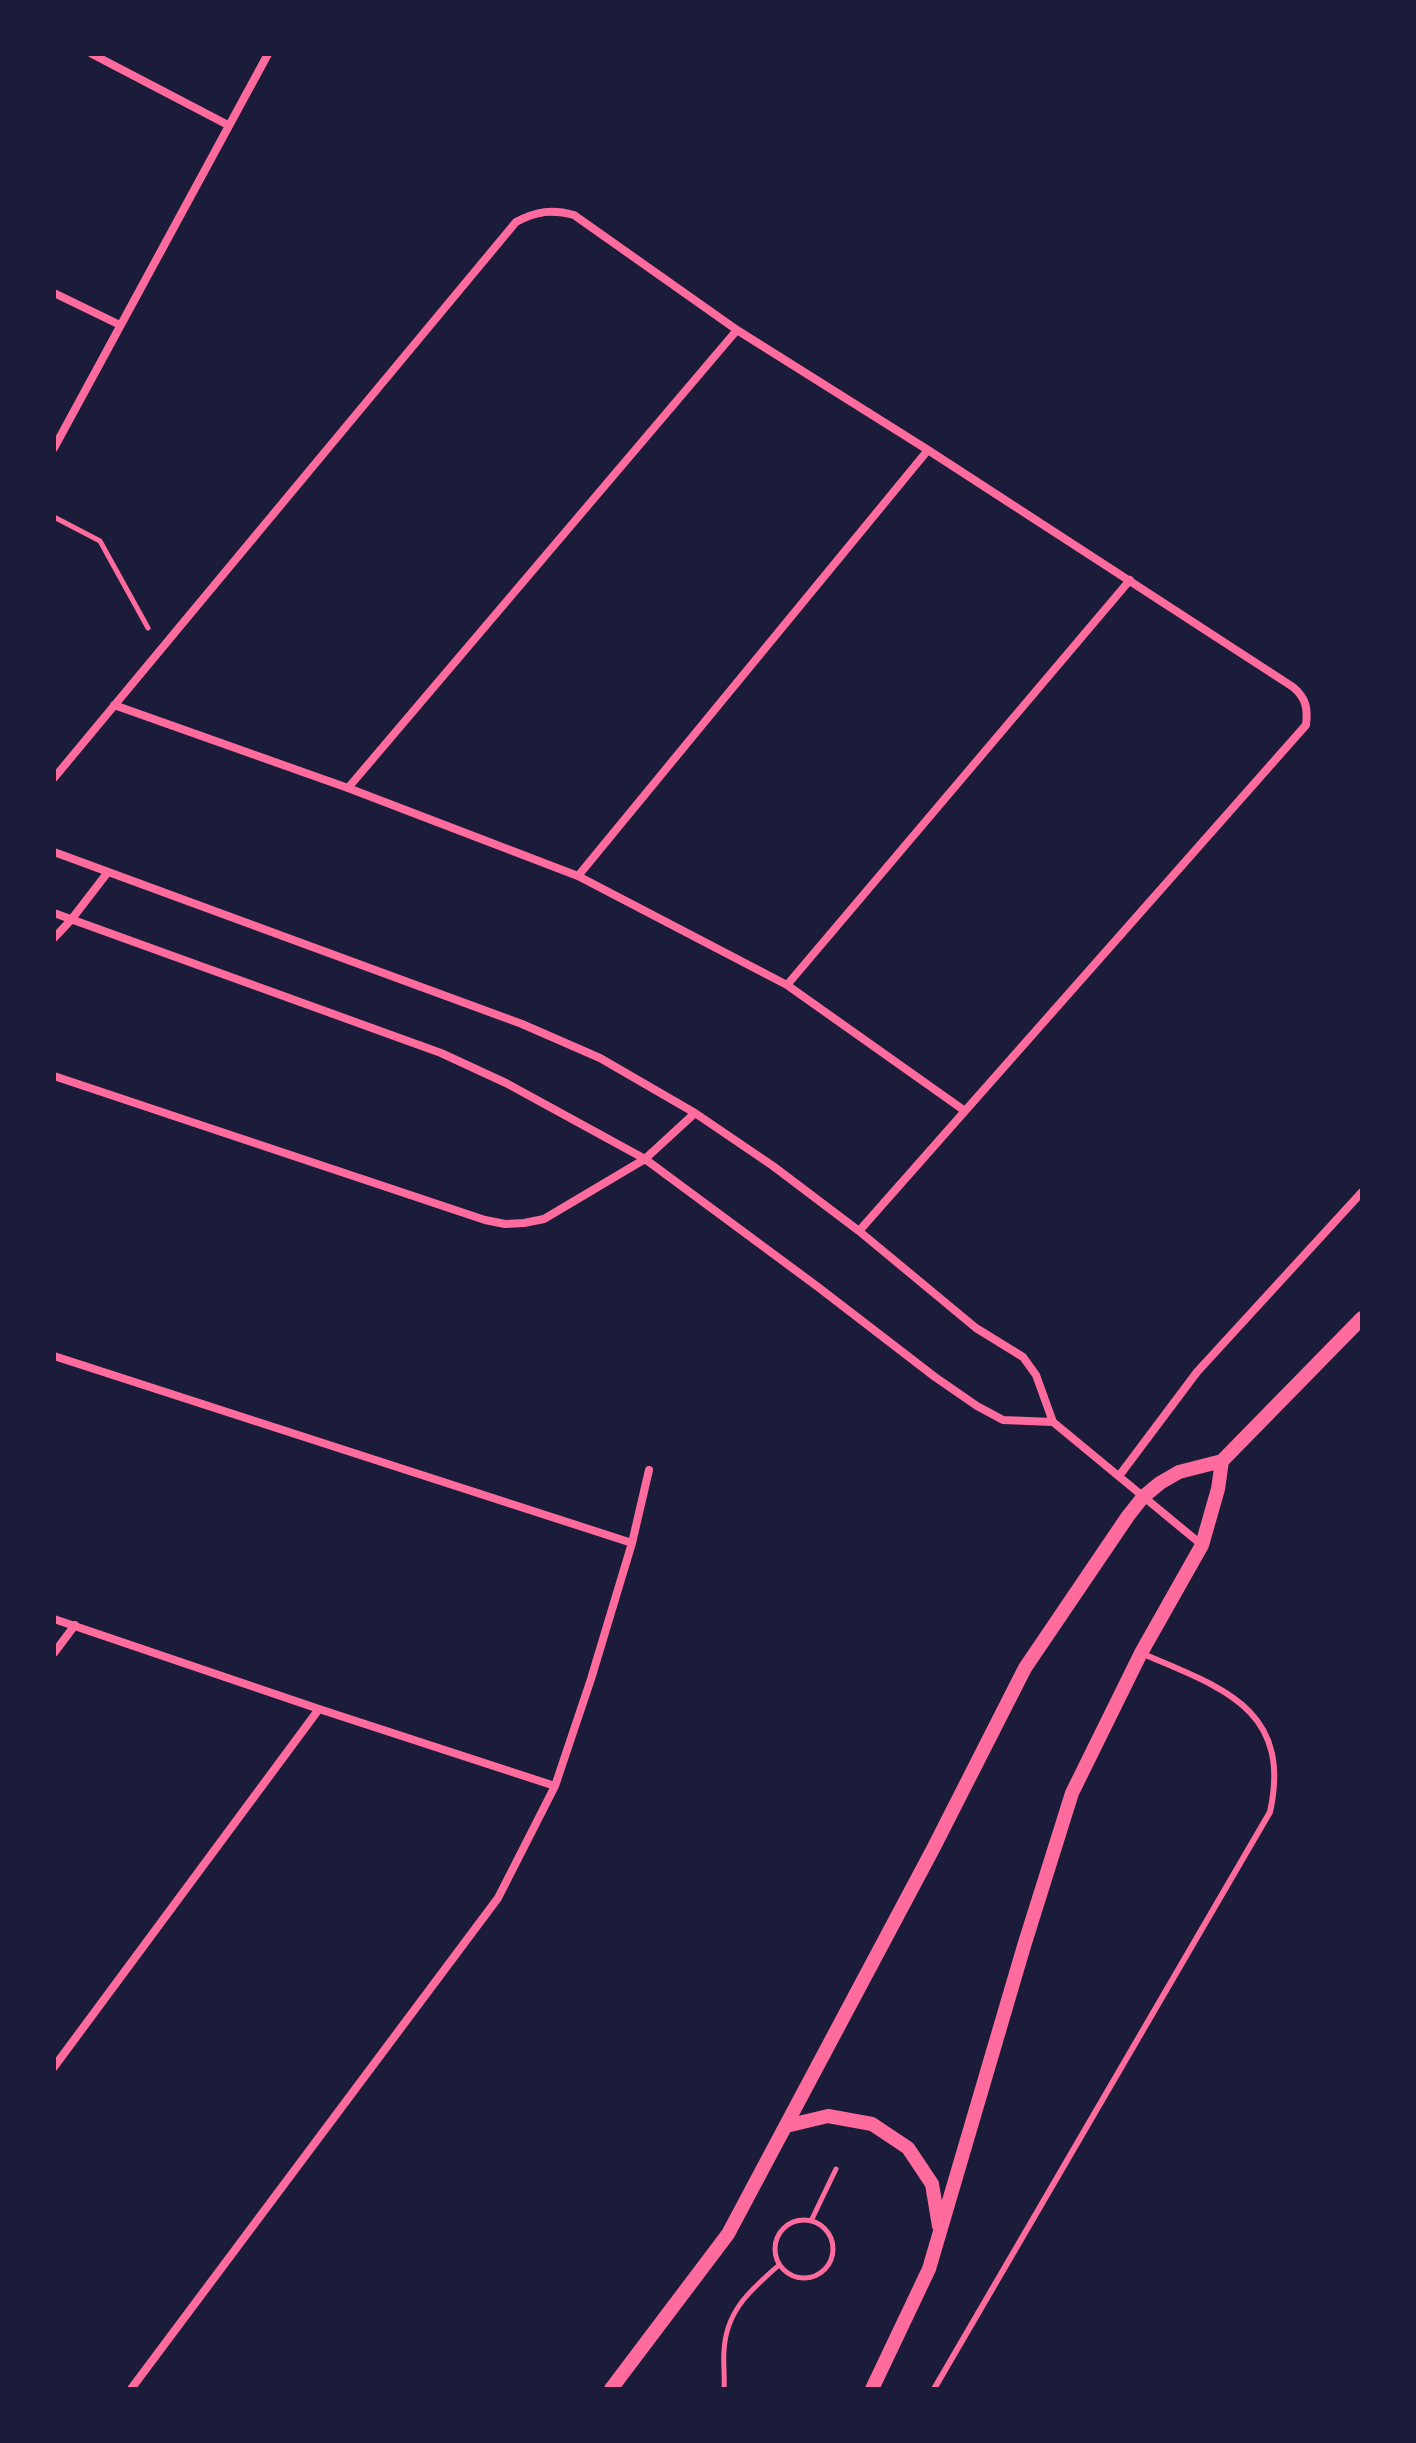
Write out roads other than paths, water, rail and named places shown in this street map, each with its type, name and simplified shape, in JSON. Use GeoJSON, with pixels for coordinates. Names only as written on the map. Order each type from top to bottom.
{"type":"FeatureCollection","features":[{"type":"Feature","properties":{"kind":"street"},"geometry":{"type":"LineString","coordinates":[[92,54],[228,125]]}},
{"type":"Feature","properties":{"kind":"street"},"geometry":{"type":"LineString","coordinates":[[54,448],[268,54]]}},
{"type":"Feature","properties":{"kind":"street"},"geometry":{"type":"LineString","coordinates":[[54,778],[516,222],[540,211],[557,210],[574,215],[737,330],[1293,687],[1302,694],[1306,703],[1306,725],[859,1231]]}},
{"type":"Feature","properties":{"kind":"street"},"geometry":{"type":"LineString","coordinates":[[54,293],[120,325]]}},
{"type":"Feature","properties":{"kind":"street"},"geometry":{"type":"LineString","coordinates":[[348,788],[737,330]]}},
{"type":"Feature","properties":{"kind":"street"},"geometry":{"type":"LineString","coordinates":[[578,876],[928,450]]}},
{"type":"Feature","properties":{"kind":"street"},"geometry":{"type":"LineString","coordinates":[[787,985],[1130,580]]}},
{"type":"Feature","properties":{"kind":"street"},"geometry":{"type":"LineString","coordinates":[[114,705],[348,788],[578,876],[787,985],[965,1111]]}},
{"type":"Feature","properties":{"kind":"street"},"geometry":{"type":"LineString","coordinates":[[54,852],[522,1024],[600,1058],[695,1113],[773,1166],[859,1231],[976,1328],[1023,1357],[1036,1375],[1053,1422],[1202,1545]]}},
{"type":"Feature","properties":{"kind":"street"},"geometry":{"type":"LineString","coordinates":[[54,938],[108,872]]}},
{"type":"Feature","properties":{"kind":"street"},"geometry":{"type":"LineString","coordinates":[[54,913],[441,1053],[506,1083],[645,1159],[977,1406],[1003,1420],[1053,1422]]}},
{"type":"Feature","properties":{"kind":"street"},"geometry":{"type":"LineString","coordinates":[[54,1076],[485,1220],[505,1224],[544,1219],[645,1159],[695,1113]]}},
{"type":"Feature","properties":{"kind":"street"},"geometry":{"type":"LineString","coordinates":[[1119,1476],[1197,1372],[1362,1192]]}},
{"type":"Feature","properties":{"kind":"street"},"geometry":{"type":"LineString","coordinates":[[611,2389],[728,2234],[933,1849],[1025,1668],[1128,1516],[1143,1497],[1160,1483],[1179,1472],[1222,1461],[1362,1318]]}},
{"type":"Feature","properties":{"kind":"street"},"geometry":{"type":"LineString","coordinates":[[54,1356],[632,1543]]}},
{"type":"Feature","properties":{"kind":"street"},"geometry":{"type":"LineString","coordinates":[[872,2389],[929,2269],[1072,1793],[1141,1653],[1202,1545],[1215,1503],[1222,1461]]}},
{"type":"Feature","properties":{"kind":"street"},"geometry":{"type":"LineString","coordinates":[[131,2389],[498,1898],[555,1786],[632,1543],[649,1470]]}},
{"type":"Feature","properties":{"kind":"street"},"geometry":{"type":"LineString","coordinates":[[54,1619],[555,1786]]}},
{"type":"Feature","properties":{"kind":"street"},"geometry":{"type":"LineString","coordinates":[[54,1653],[75,1625]]}},
{"type":"Feature","properties":{"kind":"street"},"geometry":{"type":"LineString","coordinates":[[54,2067],[319,1709]]}},
{"type":"Feature","properties":{"kind":"street"},"geometry":{"type":"LineString","coordinates":[[786,2126],[828,2116],[872,2124],[908,2148],[932,2184],[939,2227],[929,2269]]}},
{"type":"Feature","properties":{"kind":"lane"},"geometry":{"type":"LineString","coordinates":[[934,2389],[1270,1812],[1275,1771],[1268,1742],[1253,1715],[1222,1688],[1141,1653]]}}]}
